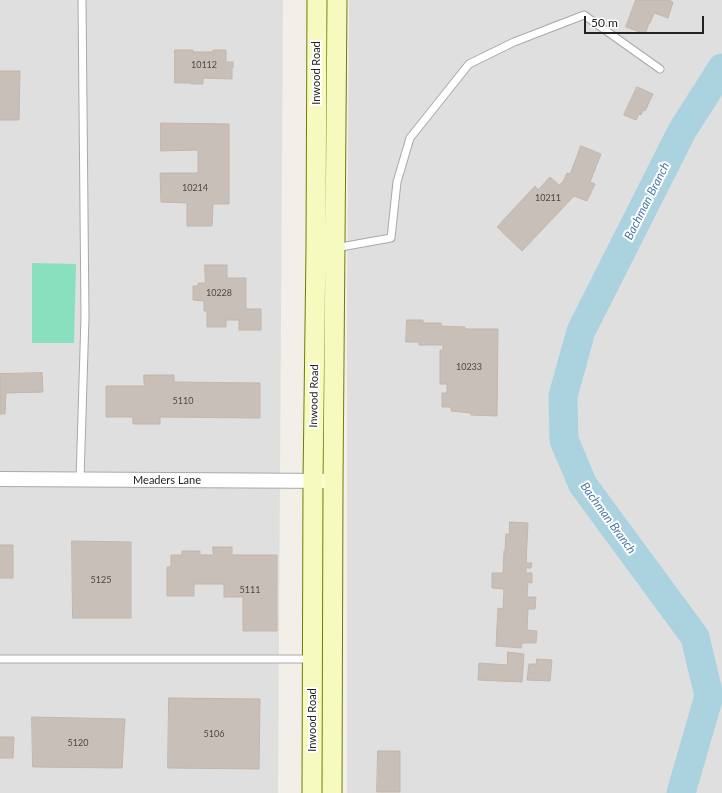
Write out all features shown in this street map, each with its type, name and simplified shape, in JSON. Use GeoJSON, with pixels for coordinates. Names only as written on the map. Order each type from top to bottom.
{"type":"FeatureCollection","features":[{"type":"Feature","properties":{"kind":"main road","name":"Inwood Road"},"geometry":{"type":"LineString","coordinates":[[312,793],[317,0]]}},
{"type":"Feature","properties":{"kind":"main road","name":"Inwood Road"},"geometry":{"type":"LineString","coordinates":[[332,793],[337,0]]}},
{"type":"Feature","properties":{"kind":"main road"},"geometry":{"type":"LineString","coordinates":[[316,249],[335,248]]}},
{"type":"Feature","properties":{"kind":"street","name":"Meaders Lane"},"geometry":{"type":"LineString","coordinates":[[0,479],[333,481]]}},
{"type":"Feature","properties":{"kind":"lane"},"geometry":{"type":"LineString","coordinates":[[80,480],[85,317],[82,0]]}},
{"type":"Feature","properties":{"kind":"lane"},"geometry":{"type":"LineString","coordinates":[[335,248],[391,238],[397,182],[410,138],[469,64],[514,42],[584,15],[660,69]]}},
{"type":"Feature","properties":{"kind":"lane"},"geometry":{"type":"LineString","coordinates":[[0,658],[312,659]]}},
{"type":"Feature","properties":{"kind":"shaded area"},"geometry":{"type":"Polygon","coordinates":[[[0,0],[283,0],[278,793],[0,793],[0,0]]]}},
{"type":"Feature","properties":{"kind":"shaded area"},"geometry":{"type":"Polygon","coordinates":[[[349,0],[722,0],[722,793],[347,793],[347,297],[349,0]]]}},
{"type":"Feature","properties":{"kind":"green space"},"geometry":{"type":"Polygon","coordinates":[[[32,263],[76,264],[74,343],[32,343],[32,263]]]}},
{"type":"Feature","properties":{"kind":"building"},"geometry":{"type":"Polygon","coordinates":[[[636,0],[669,0],[673,2],[668,18],[654,13],[645,34],[626,27],[636,0]]]}},
{"type":"Feature","properties":{"kind":"building"},"geometry":{"type":"Polygon","coordinates":[[[175,50],[213,52],[213,50],[226,50],[226,62],[233,62],[232,79],[203,78],[203,84],[175,83],[175,50]]]}},
{"type":"Feature","properties":{"kind":"building"},"geometry":{"type":"Polygon","coordinates":[[[0,71],[20,71],[19,120],[0,120],[0,71]]]}},
{"type":"Feature","properties":{"kind":"building"},"geometry":{"type":"Polygon","coordinates":[[[637,87],[653,94],[645,111],[643,110],[641,115],[639,114],[636,120],[624,115],[637,87]]]}},
{"type":"Feature","properties":{"kind":"building"},"geometry":{"type":"Polygon","coordinates":[[[161,123],[229,124],[229,204],[213,204],[212,226],[187,226],[187,203],[161,202],[160,173],[198,173],[198,150],[161,151],[161,123]]]}},
{"type":"Feature","properties":{"kind":"building"},"geometry":{"type":"Polygon","coordinates":[[[581,146],[601,154],[590,182],[595,184],[587,201],[574,196],[522,251],[497,227],[535,186],[538,190],[550,177],[559,185],[563,182],[567,173],[570,174],[581,146]]]}},
{"type":"Feature","properties":{"kind":"building"},"geometry":{"type":"Polygon","coordinates":[[[205,265],[227,265],[227,278],[246,278],[246,309],[261,309],[261,330],[239,330],[239,320],[226,320],[226,327],[207,327],[207,311],[204,311],[204,301],[193,300],[193,286],[198,286],[198,283],[205,283],[205,265]]]}},
{"type":"Feature","properties":{"kind":"building"},"geometry":{"type":"Polygon","coordinates":[[[407,320],[423,320],[423,323],[441,323],[441,326],[465,327],[465,329],[498,329],[497,416],[471,415],[471,413],[451,411],[451,407],[442,407],[442,393],[447,393],[447,384],[440,384],[440,350],[443,350],[443,345],[419,345],[419,342],[406,342],[407,320]]]}},
{"type":"Feature","properties":{"kind":"building"},"geometry":{"type":"Polygon","coordinates":[[[42,373],[43,392],[6,393],[5,414],[0,414],[0,374],[42,373]]]}},
{"type":"Feature","properties":{"kind":"building"},"geometry":{"type":"Polygon","coordinates":[[[144,375],[174,375],[174,382],[260,383],[260,418],[160,417],[160,424],[133,424],[133,417],[106,417],[106,386],[144,386],[144,375]]]}},
{"type":"Feature","properties":{"kind":"building"},"geometry":{"type":"Polygon","coordinates":[[[510,522],[528,523],[526,563],[532,563],[531,568],[526,568],[526,573],[532,573],[532,583],[528,582],[527,597],[536,597],[535,609],[528,609],[527,630],[537,631],[536,643],[522,643],[521,648],[496,646],[498,608],[503,609],[504,589],[492,588],[492,573],[503,573],[506,534],[509,534],[510,522]]]}},
{"type":"Feature","properties":{"kind":"building"},"geometry":{"type":"Polygon","coordinates":[[[72,541],[131,542],[131,618],[73,618],[72,541]]]}},
{"type":"Feature","properties":{"kind":"building"},"geometry":{"type":"Polygon","coordinates":[[[0,545],[13,545],[13,578],[0,578],[0,545]]]}},
{"type":"Feature","properties":{"kind":"building"},"geometry":{"type":"Polygon","coordinates":[[[213,547],[232,547],[232,555],[277,555],[277,631],[243,631],[243,597],[224,597],[224,584],[194,584],[194,596],[167,596],[167,567],[171,567],[171,555],[182,555],[182,551],[200,551],[200,555],[213,555],[213,547]]]}},
{"type":"Feature","properties":{"kind":"building"},"geometry":{"type":"Polygon","coordinates":[[[508,652],[524,654],[522,682],[478,680],[479,663],[507,665],[508,652]]]}},
{"type":"Feature","properties":{"kind":"building"},"geometry":{"type":"Polygon","coordinates":[[[537,659],[552,660],[550,681],[527,680],[529,664],[536,664],[537,659]]]}},
{"type":"Feature","properties":{"kind":"building"},"geometry":{"type":"Polygon","coordinates":[[[169,698],[260,699],[259,769],[168,768],[169,698]]]}},
{"type":"Feature","properties":{"kind":"building"},"geometry":{"type":"Polygon","coordinates":[[[32,717],[125,719],[122,768],[33,767],[32,717]]]}},
{"type":"Feature","properties":{"kind":"building"},"geometry":{"type":"Polygon","coordinates":[[[0,737],[14,737],[13,758],[0,758],[0,737]]]}},
{"type":"Feature","properties":{"kind":"building"},"geometry":{"type":"Polygon","coordinates":[[[378,751],[400,751],[400,792],[377,792],[378,751]]]}},
{"type":"Feature","properties":{"kind":"waterway","name":"Bachman Branch"},"geometry":{"type":"LineString","coordinates":[[681,793],[709,696],[695,637],[583,485],[564,440],[563,396],[581,331],[682,131],[722,68]]}}]}
